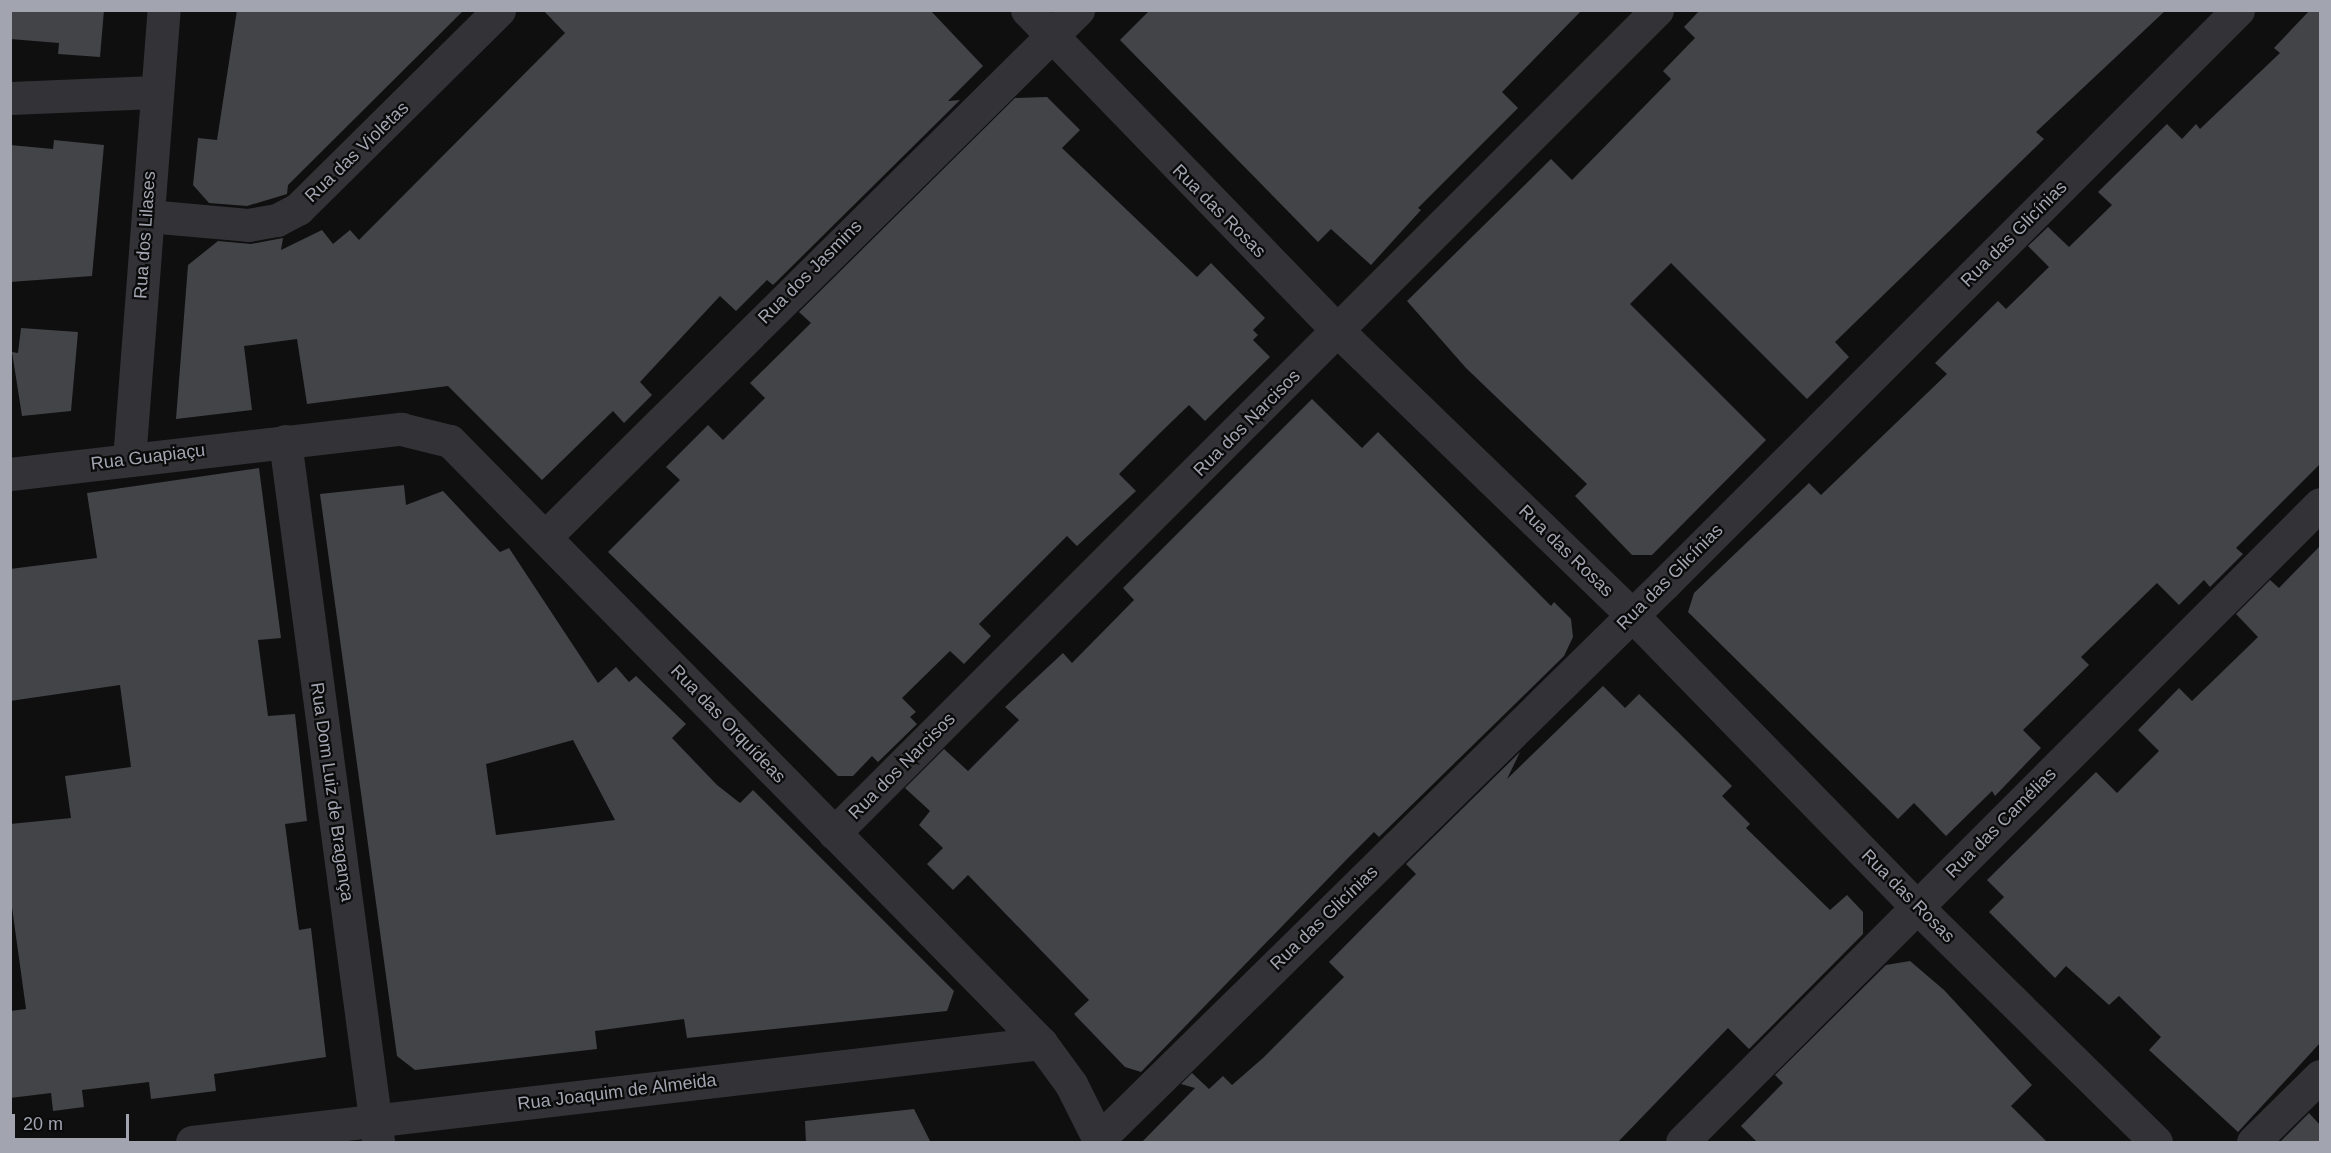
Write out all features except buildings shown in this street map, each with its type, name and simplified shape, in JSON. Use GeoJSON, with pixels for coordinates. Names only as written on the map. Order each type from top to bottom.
{"type":"FeatureCollection","features":[{"type":"Feature","properties":{"kind":"street","name":"Rua dos Lilases"},"geometry":{"type":"LineString","coordinates":[[129,460],[155,92],[164,10]]}},
{"type":"Feature","properties":{"kind":"street","name":"Rua das Violetas"},"geometry":{"type":"LineString","coordinates":[[148,216],[248,225],[277,220],[298,209],[499,10]]}},
{"type":"Feature","properties":{"kind":"street","name":"Rua das Rosas"},"geometry":{"type":"LineString","coordinates":[[1027,10],[1141,133],[1338,332],[1632,615],[1917,907],[2156,1143]]}},
{"type":"Feature","properties":{"kind":"street","name":"Rua dos Jasmins"},"geometry":{"type":"LineString","coordinates":[[545,537],[1078,10]]}},
{"type":"Feature","properties":{"kind":"street","name":"Rua dos Narcisos"},"geometry":{"type":"LineString","coordinates":[[834,833],[1338,332],[1657,10]]}},
{"type":"Feature","properties":{"kind":"street","name":"Rua das Glicínias"},"geometry":{"type":"LineString","coordinates":[[1100,1141],[1632,615],[2238,10]]}},
{"type":"Feature","properties":{"kind":"street"},"geometry":{"type":"LineString","coordinates":[[10,98],[155,92]]}},
{"type":"Feature","properties":{"kind":"street","name":"Rua das Orquídeas"},"geometry":{"type":"LineString","coordinates":[[285,441],[401,429],[450,441],[1041,1043],[1071,1084],[1100,1141]]}},
{"type":"Feature","properties":{"kind":"street","name":"Rua Guapiaçu"},"geometry":{"type":"LineString","coordinates":[[10,474],[285,441]]}},
{"type":"Feature","properties":{"kind":"street","name":"Rua Dom Luiz de Bragança"},"geometry":{"type":"LineString","coordinates":[[285,441],[377,1132]]}},
{"type":"Feature","properties":{"kind":"street","name":"Rua das Camélias"},"geometry":{"type":"LineString","coordinates":[[1682,1143],[2320,504]]}},
{"type":"Feature","properties":{"kind":"street","name":"Rua Joaquim de Almeida"},"geometry":{"type":"LineString","coordinates":[[192,1143],[377,1132],[1041,1043]]}},
{"type":"Feature","properties":{"kind":"street"},"geometry":{"type":"LineString","coordinates":[[2253,1143],[2320,1076]]}}]}
